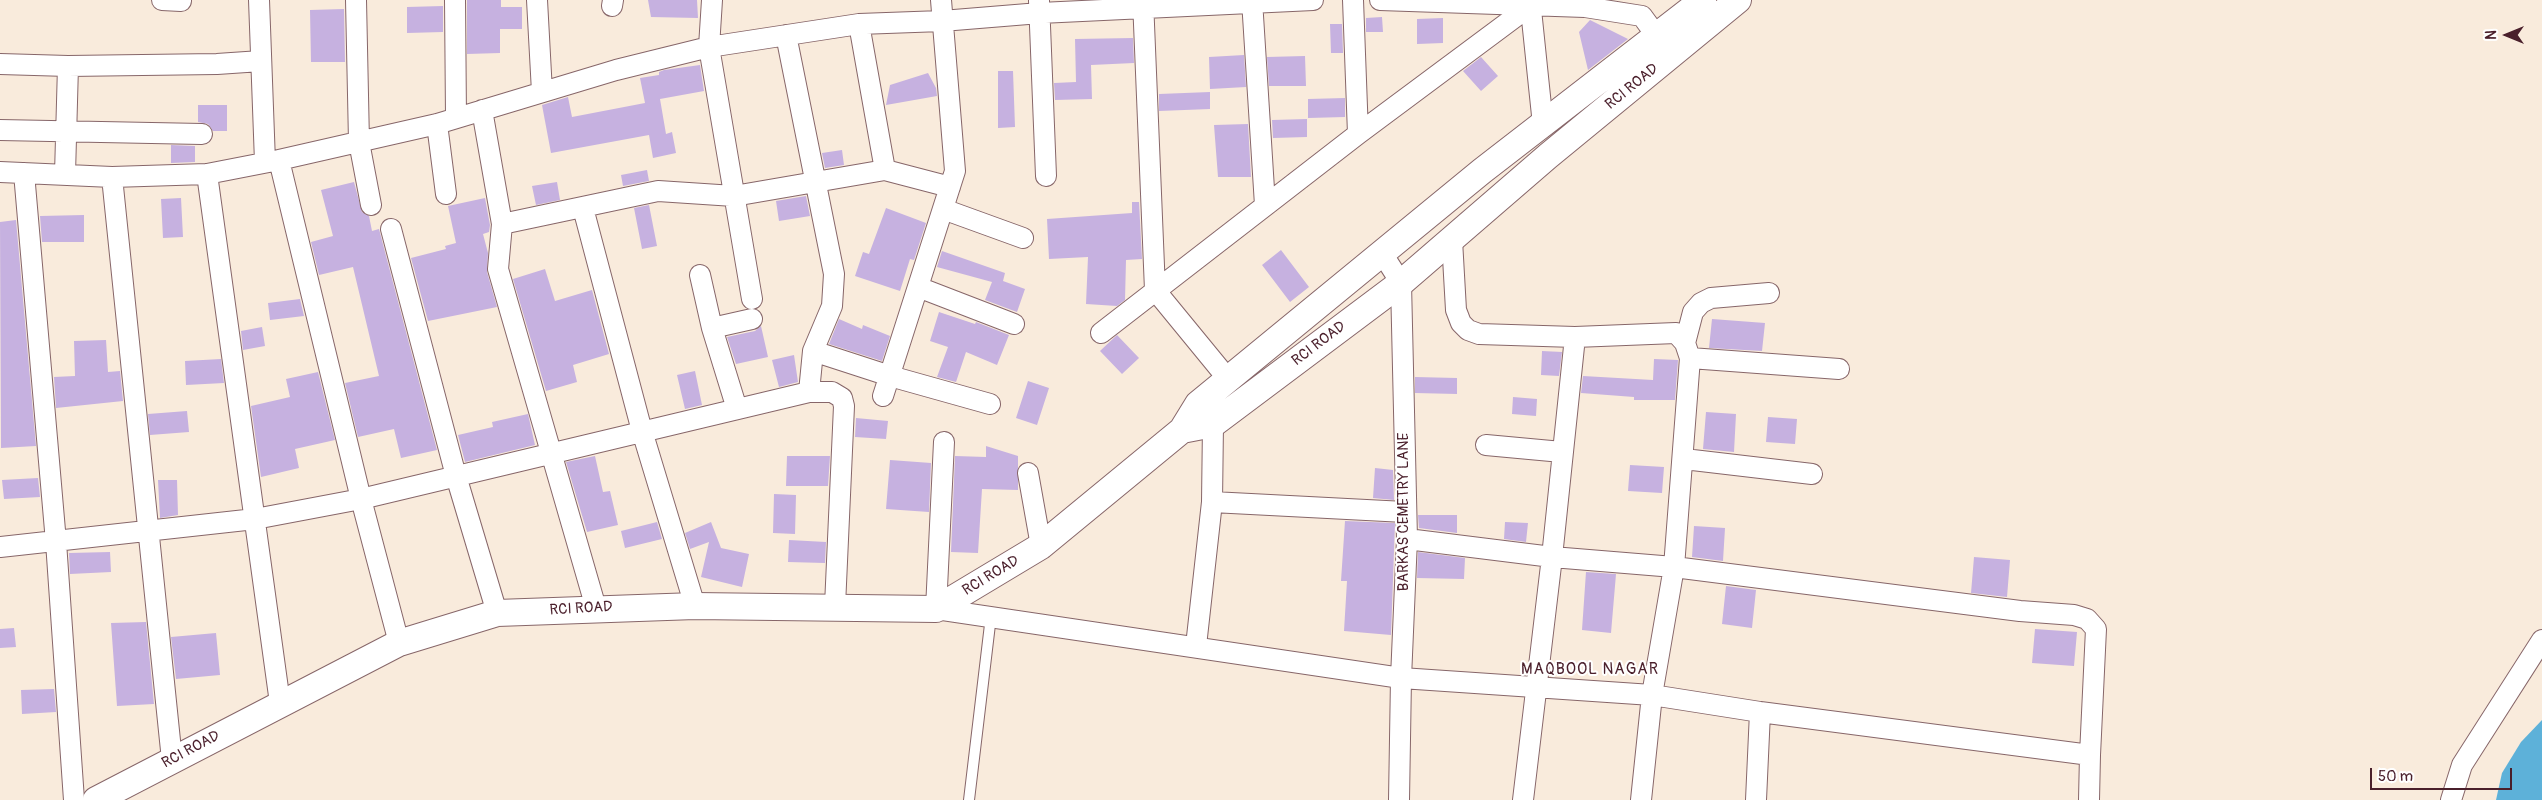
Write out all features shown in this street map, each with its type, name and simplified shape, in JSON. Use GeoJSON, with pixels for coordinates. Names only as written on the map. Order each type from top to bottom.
{"type":"FeatureCollection","features":[{"type":"Feature","properties":{"kind":"street"},"geometry":{"type":"LineString","coordinates":[[259,0],[261,61],[272,161],[400,643]]}},
{"type":"Feature","properties":{"kind":"street"},"geometry":{"type":"LineString","coordinates":[[356,0],[359,142],[371,205]]}},
{"type":"Feature","properties":{"kind":"street"},"geometry":{"type":"LineString","coordinates":[[455,0],[456,117]]}},
{"type":"Feature","properties":{"kind":"street"},"geometry":{"type":"LineString","coordinates":[[537,0],[542,92]]}},
{"type":"Feature","properties":{"kind":"street"},"geometry":{"type":"LineString","coordinates":[[712,0],[709,47],[752,309],[712,328]]}},
{"type":"Feature","properties":{"kind":"street"},"geometry":{"type":"LineString","coordinates":[[883,396],[955,171],[941,0]]}},
{"type":"Feature","properties":{"kind":"street"},"geometry":{"type":"LineString","coordinates":[[0,172],[112,177],[207,174],[437,124],[542,92],[709,47],[859,24],[942,21],[1039,6],[1313,0]]}},
{"type":"Feature","properties":{"kind":"street"},"geometry":{"type":"LineString","coordinates":[[1353,0],[1358,134]]}},
{"type":"Feature","properties":{"kind":"street"},"geometry":{"type":"LineString","coordinates":[[1380,0],[1586,3],[1642,16],[1664,46]]}},
{"type":"Feature","properties":{"kind":"street","name":"RCI ROAD"},"geometry":{"type":"LineString","coordinates":[[96,800],[280,703],[400,643],[497,613],[695,606],[835,606],[936,609],[1040,546],[1182,430],[1401,283],[1548,156],[1664,46],[1738,0]]}},
{"type":"Feature","properties":{"kind":"street"},"geometry":{"type":"LineString","coordinates":[[1252,1],[1265,206]]}},
{"type":"Feature","properties":{"kind":"street"},"geometry":{"type":"LineString","coordinates":[[1101,333],[1530,3]]}},
{"type":"Feature","properties":{"kind":"street"},"geometry":{"type":"LineString","coordinates":[[1530,3],[1542,125]]}},
{"type":"Feature","properties":{"kind":"street"},"geometry":{"type":"LineString","coordinates":[[1143,4],[1156,290],[1228,379]]}},
{"type":"Feature","properties":{"kind":"street"},"geometry":{"type":"LineString","coordinates":[[1196,646],[1212,502],[1205,414],[1228,379],[1542,125],[1664,46],[1694,4]]}},
{"type":"Feature","properties":{"kind":"street"},"geometry":{"type":"LineString","coordinates":[[1039,6],[1046,176]]}},
{"type":"Feature","properties":{"kind":"street"},"geometry":{"type":"LineString","coordinates":[[859,24],[885,170]]}},
{"type":"Feature","properties":{"kind":"street"},"geometry":{"type":"LineString","coordinates":[[786,34],[814,183],[834,274],[835,291],[832,306],[813,351],[809,392]]}},
{"type":"Feature","properties":{"kind":"street"},"geometry":{"type":"LineString","coordinates":[[0,64],[68,66],[217,64],[261,61]]}},
{"type":"Feature","properties":{"kind":"street"},"geometry":{"type":"LineString","coordinates":[[65,174],[68,66]]}},
{"type":"Feature","properties":{"kind":"street"},"geometry":{"type":"LineString","coordinates":[[482,110],[502,224],[498,269],[596,608]]}},
{"type":"Feature","properties":{"kind":"street"},"geometry":{"type":"LineString","coordinates":[[437,124],[446,194]]}},
{"type":"Feature","properties":{"kind":"street"},"geometry":{"type":"LineString","coordinates":[[0,130],[202,134]]}},
{"type":"Feature","properties":{"kind":"street"},"geometry":{"type":"LineString","coordinates":[[502,224],[658,191],[734,196],[885,170],[950,187]]}},
{"type":"Feature","properties":{"kind":"street"},"geometry":{"type":"LineString","coordinates":[[24,173],[56,542],[74,800]]}},
{"type":"Feature","properties":{"kind":"street"},"geometry":{"type":"LineString","coordinates":[[207,174],[280,703]]}},
{"type":"Feature","properties":{"kind":"street"},"geometry":{"type":"LineString","coordinates":[[112,177],[172,760]]}},
{"type":"Feature","properties":{"kind":"street"},"geometry":{"type":"LineString","coordinates":[[583,208],[642,431],[695,606]]}},
{"type":"Feature","properties":{"kind":"street"},"geometry":{"type":"LineString","coordinates":[[943,209],[1023,238]]}},
{"type":"Feature","properties":{"kind":"street"},"geometry":{"type":"LineString","coordinates":[[391,229],[456,476],[497,613]]}},
{"type":"Feature","properties":{"kind":"street"},"geometry":{"type":"LineString","coordinates":[[1452,240],[1456,310],[1461,323],[1468,330],[1479,334],[1575,337],[1662,332],[1676,333],[1688,350],[1839,369]]}},
{"type":"Feature","properties":{"kind":"street"},"geometry":{"type":"LineString","coordinates":[[1382,253],[1401,283]]}},
{"type":"Feature","properties":{"kind":"street"},"geometry":{"type":"LineString","coordinates":[[700,275],[712,328],[737,409]]}},
{"type":"Feature","properties":{"kind":"street","name":"BARKAS CEMETRY LANE"},"geometry":{"type":"LineString","coordinates":[[1399,800],[1401,678],[1407,539],[1401,283]]}},
{"type":"Feature","properties":{"kind":"street"},"geometry":{"type":"LineString","coordinates":[[918,287],[1014,324]]}},
{"type":"Feature","properties":{"kind":"street"},"geometry":{"type":"LineString","coordinates":[[1641,800],[1652,695],[1674,567],[1684,459],[1688,350],[1693,312],[1701,303],[1711,298],[1769,293]]}},
{"type":"Feature","properties":{"kind":"street"},"geometry":{"type":"LineString","coordinates":[[1523,800],[1552,556],[1575,337]]}},
{"type":"Feature","properties":{"kind":"street"},"geometry":{"type":"LineString","coordinates":[[813,351],[890,376],[990,404]]}},
{"type":"Feature","properties":{"kind":"street"},"geometry":{"type":"LineString","coordinates":[[0,548],[255,519],[361,499],[551,452],[809,392],[832,392],[842,398],[844,406],[835,606]]}},
{"type":"Feature","properties":{"kind":"street"},"geometry":{"type":"LineString","coordinates":[[944,442],[936,609],[1196,646],[1401,678],[1652,695],[1760,712],[2090,755]]}},
{"type":"Feature","properties":{"kind":"street"},"geometry":{"type":"LineString","coordinates":[[1486,445],[1562,452]]}},
{"type":"Feature","properties":{"kind":"street"},"geometry":{"type":"LineString","coordinates":[[1684,459],[1812,474]]}},
{"type":"Feature","properties":{"kind":"street"},"geometry":{"type":"LineString","coordinates":[[1028,473],[1040,546]]}},
{"type":"Feature","properties":{"kind":"street"},"geometry":{"type":"LineString","coordinates":[[1212,502],[1405,512]]}},
{"type":"Feature","properties":{"kind":"street"},"geometry":{"type":"LineString","coordinates":[[1407,539],[1552,556],[1674,567],[2020,611],[2074,615],[2087,619],[2096,629],[2089,800]]}},
{"type":"Feature","properties":{"kind":"street"},"geometry":{"type":"LineString","coordinates":[[2451,800],[2462,765],[2542,640]]}},
{"type":"Feature","properties":{"kind":"street"},"geometry":{"type":"LineString","coordinates":[[1756,800],[1760,712]]}},
{"type":"Feature","properties":{"kind":"lane"},"geometry":{"type":"LineString","coordinates":[[969,800],[991,616]]}},
{"type":"Feature","properties":{"kind":"water"},"geometry":{"type":"Polygon","coordinates":[[[2542,720],[2542,800],[2496,800],[2502,773],[2521,742],[2542,720]]]}},
{"type":"Feature","properties":{"kind":"building"},"geometry":{"type":"Polygon","coordinates":[[[467,0],[501,0],[501,7],[522,7],[522,29],[500,29],[500,53],[467,54],[467,0]]]}},
{"type":"Feature","properties":{"kind":"building"},"geometry":{"type":"Polygon","coordinates":[[[648,0],[697,0],[698,18],[651,17],[648,0]]]}},
{"type":"Feature","properties":{"kind":"building"},"geometry":{"type":"Polygon","coordinates":[[[443,6],[443,32],[407,33],[407,7],[443,6]]]}},
{"type":"Feature","properties":{"kind":"building"},"geometry":{"type":"Polygon","coordinates":[[[344,9],[345,62],[311,62],[310,10],[344,9]]]}},
{"type":"Feature","properties":{"kind":"building"},"geometry":{"type":"Polygon","coordinates":[[[1382,17],[1383,32],[1366,32],[1366,18],[1382,17]]]}},
{"type":"Feature","properties":{"kind":"building"},"geometry":{"type":"Polygon","coordinates":[[[1443,18],[1443,43],[1417,44],[1417,19],[1443,18]]]}},
{"type":"Feature","properties":{"kind":"building"},"geometry":{"type":"Polygon","coordinates":[[[1590,20],[1628,39],[1588,70],[1579,32],[1590,20]]]}},
{"type":"Feature","properties":{"kind":"building"},"geometry":{"type":"Polygon","coordinates":[[[1330,24],[1342,24],[1343,53],[1331,53],[1330,24]]]}},
{"type":"Feature","properties":{"kind":"building"},"geometry":{"type":"Polygon","coordinates":[[[1133,38],[1134,63],[1091,65],[1092,99],[1055,100],[1054,83],[1076,82],[1075,39],[1133,38]]]}},
{"type":"Feature","properties":{"kind":"building"},"geometry":{"type":"Polygon","coordinates":[[[1244,55],[1246,87],[1210,89],[1209,57],[1244,55]]]}},
{"type":"Feature","properties":{"kind":"building"},"geometry":{"type":"Polygon","coordinates":[[[1305,56],[1306,86],[1269,86],[1267,57],[1305,56]]]}},
{"type":"Feature","properties":{"kind":"building"},"geometry":{"type":"Polygon","coordinates":[[[1481,57],[1498,76],[1481,91],[1463,71],[1481,57]]]}},
{"type":"Feature","properties":{"kind":"building"},"geometry":{"type":"Polygon","coordinates":[[[700,65],[704,91],[660,99],[666,134],[672,132],[676,153],[653,158],[649,135],[551,153],[542,105],[568,97],[572,117],[645,103],[640,78],[659,75],[659,72],[664,70],[700,65]]]}},
{"type":"Feature","properties":{"kind":"building"},"geometry":{"type":"Polygon","coordinates":[[[998,71],[1013,71],[1015,127],[998,128],[998,71]]]}},
{"type":"Feature","properties":{"kind":"building"},"geometry":{"type":"Polygon","coordinates":[[[928,73],[936,88],[937,96],[886,105],[890,85],[928,73]]]}},
{"type":"Feature","properties":{"kind":"building"},"geometry":{"type":"Polygon","coordinates":[[[1210,92],[1210,109],[1159,111],[1159,94],[1210,92]]]}},
{"type":"Feature","properties":{"kind":"building"},"geometry":{"type":"Polygon","coordinates":[[[1345,98],[1345,117],[1308,118],[1308,99],[1345,98]]]}},
{"type":"Feature","properties":{"kind":"building"},"geometry":{"type":"Polygon","coordinates":[[[198,105],[227,105],[227,131],[213,131],[208,124],[198,122],[198,105]]]}},
{"type":"Feature","properties":{"kind":"building"},"geometry":{"type":"Polygon","coordinates":[[[1307,119],[1307,137],[1273,138],[1272,120],[1307,119]]]}},
{"type":"Feature","properties":{"kind":"building"},"geometry":{"type":"Polygon","coordinates":[[[1248,124],[1251,177],[1218,177],[1214,125],[1248,124]]]}},
{"type":"Feature","properties":{"kind":"building"},"geometry":{"type":"Polygon","coordinates":[[[171,145],[195,146],[195,162],[171,163],[171,145]]]}},
{"type":"Feature","properties":{"kind":"building"},"geometry":{"type":"Polygon","coordinates":[[[842,150],[844,165],[825,168],[822,153],[842,150]]]}},
{"type":"Feature","properties":{"kind":"building"},"geometry":{"type":"Polygon","coordinates":[[[647,170],[649,181],[623,186],[621,175],[647,170]]]}},
{"type":"Feature","properties":{"kind":"building"},"geometry":{"type":"Polygon","coordinates":[[[354,182],[362,212],[369,216],[372,231],[379,229],[437,450],[401,458],[394,429],[358,437],[345,383],[379,376],[353,267],[319,275],[311,242],[333,236],[321,190],[354,182]]]}},
{"type":"Feature","properties":{"kind":"building"},"geometry":{"type":"Polygon","coordinates":[[[557,182],[560,200],[536,205],[532,186],[557,182]]]}},
{"type":"Feature","properties":{"kind":"building"},"geometry":{"type":"Polygon","coordinates":[[[806,196],[810,216],[779,221],[776,201],[806,196]]]}},
{"type":"Feature","properties":{"kind":"building"},"geometry":{"type":"Polygon","coordinates":[[[181,198],[183,237],[163,238],[161,199],[181,198]]]}},
{"type":"Feature","properties":{"kind":"building"},"geometry":{"type":"Polygon","coordinates":[[[485,198],[490,225],[489,232],[483,234],[488,253],[487,272],[497,307],[428,321],[411,258],[446,249],[445,246],[456,243],[448,206],[485,198]]]}},
{"type":"Feature","properties":{"kind":"building"},"geometry":{"type":"Polygon","coordinates":[[[1132,202],[1139,202],[1142,259],[1126,260],[1125,300],[1117,306],[1086,304],[1088,257],[1049,259],[1047,219],[1132,213],[1132,202]]]}},
{"type":"Feature","properties":{"kind":"building"},"geometry":{"type":"Polygon","coordinates":[[[649,205],[657,246],[642,249],[634,208],[649,205]]]}},
{"type":"Feature","properties":{"kind":"building"},"geometry":{"type":"Polygon","coordinates":[[[886,208],[926,223],[914,260],[910,259],[900,291],[855,276],[863,252],[869,254],[886,208]]]}},
{"type":"Feature","properties":{"kind":"building"},"geometry":{"type":"Polygon","coordinates":[[[84,215],[84,242],[42,242],[40,216],[84,215]]]}},
{"type":"Feature","properties":{"kind":"building"},"geometry":{"type":"Polygon","coordinates":[[[16,220],[36,446],[1,448],[0,222],[16,220]]]}},
{"type":"Feature","properties":{"kind":"building"},"geometry":{"type":"Polygon","coordinates":[[[1281,250],[1309,287],[1290,302],[1262,265],[1281,250]]]}},
{"type":"Feature","properties":{"kind":"building"},"geometry":{"type":"Polygon","coordinates":[[[942,251],[1005,273],[1003,281],[1025,289],[1017,312],[985,300],[992,282],[937,267],[942,251]]]}},
{"type":"Feature","properties":{"kind":"building"},"geometry":{"type":"Polygon","coordinates":[[[545,269],[555,301],[592,290],[609,354],[573,365],[577,382],[546,391],[513,279],[545,269]]]}},
{"type":"Feature","properties":{"kind":"building"},"geometry":{"type":"Polygon","coordinates":[[[300,299],[304,316],[270,320],[268,303],[300,299]]]}},
{"type":"Feature","properties":{"kind":"building"},"geometry":{"type":"Polygon","coordinates":[[[939,312],[975,324],[976,322],[1009,335],[997,365],[966,352],[956,382],[937,377],[948,347],[930,341],[939,312]]]}},
{"type":"Feature","properties":{"kind":"building"},"geometry":{"type":"Polygon","coordinates":[[[839,319],[862,329],[863,325],[890,336],[882,361],[829,344],[839,319]]]}},
{"type":"Feature","properties":{"kind":"building"},"geometry":{"type":"Polygon","coordinates":[[[1712,319],[1765,323],[1762,351],[1709,348],[1712,319]]]}},
{"type":"Feature","properties":{"kind":"building"},"geometry":{"type":"Polygon","coordinates":[[[761,326],[768,357],[736,364],[727,337],[755,331],[761,326]]]}},
{"type":"Feature","properties":{"kind":"building"},"geometry":{"type":"Polygon","coordinates":[[[262,327],[265,346],[243,350],[241,331],[262,327]]]}},
{"type":"Feature","properties":{"kind":"building"},"geometry":{"type":"Polygon","coordinates":[[[1117,335],[1139,358],[1122,374],[1100,351],[1117,335]]]}},
{"type":"Feature","properties":{"kind":"building"},"geometry":{"type":"Polygon","coordinates":[[[106,340],[108,372],[120,371],[123,401],[56,408],[54,377],[75,376],[74,341],[106,340]]]}},
{"type":"Feature","properties":{"kind":"building"},"geometry":{"type":"Polygon","coordinates":[[[1542,351],[1562,352],[1559,376],[1541,375],[1542,351]]]}},
{"type":"Feature","properties":{"kind":"building"},"geometry":{"type":"Polygon","coordinates":[[[794,355],[798,382],[779,387],[772,360],[794,355]]]}},
{"type":"Feature","properties":{"kind":"building"},"geometry":{"type":"Polygon","coordinates":[[[221,359],[224,383],[186,385],[185,361],[221,359]]]}},
{"type":"Feature","properties":{"kind":"building"},"geometry":{"type":"Polygon","coordinates":[[[1654,359],[1678,360],[1675,400],[1634,400],[1634,397],[1581,393],[1583,376],[1653,380],[1654,359]]]}},
{"type":"Feature","properties":{"kind":"building"},"geometry":{"type":"Polygon","coordinates":[[[695,371],[702,405],[685,409],[677,375],[695,371]]]}},
{"type":"Feature","properties":{"kind":"building"},"geometry":{"type":"Polygon","coordinates":[[[318,372],[335,440],[295,449],[299,468],[261,477],[251,406],[290,397],[286,379],[318,372]]]}},
{"type":"Feature","properties":{"kind":"building"},"geometry":{"type":"Polygon","coordinates":[[[1415,377],[1457,378],[1457,394],[1415,393],[1415,377]]]}},
{"type":"Feature","properties":{"kind":"building"},"geometry":{"type":"Polygon","coordinates":[[[1028,381],[1049,388],[1037,425],[1016,418],[1028,381]]]}},
{"type":"Feature","properties":{"kind":"building"},"geometry":{"type":"Polygon","coordinates":[[[1513,397],[1537,399],[1536,416],[1512,414],[1513,397]]]}},
{"type":"Feature","properties":{"kind":"building"},"geometry":{"type":"Polygon","coordinates":[[[187,411],[189,432],[150,435],[148,414],[187,411]]]}},
{"type":"Feature","properties":{"kind":"building"},"geometry":{"type":"Polygon","coordinates":[[[1706,412],[1736,414],[1734,452],[1703,449],[1706,412]]]}},
{"type":"Feature","properties":{"kind":"building"},"geometry":{"type":"Polygon","coordinates":[[[528,414],[535,445],[465,462],[458,435],[493,427],[492,422],[528,414]]]}},
{"type":"Feature","properties":{"kind":"building"},"geometry":{"type":"Polygon","coordinates":[[[1768,417],[1797,419],[1795,444],[1766,442],[1768,417]]]}},
{"type":"Feature","properties":{"kind":"building"},"geometry":{"type":"Polygon","coordinates":[[[856,418],[888,421],[886,439],[855,437],[856,418]]]}},
{"type":"Feature","properties":{"kind":"building"},"geometry":{"type":"Polygon","coordinates":[[[986,446],[1018,456],[1018,490],[982,489],[978,553],[951,552],[955,456],[986,457],[986,446]]]}},
{"type":"Feature","properties":{"kind":"building"},"geometry":{"type":"Polygon","coordinates":[[[595,456],[603,492],[610,491],[618,525],[587,532],[566,462],[595,456]]]}},
{"type":"Feature","properties":{"kind":"building"},"geometry":{"type":"Polygon","coordinates":[[[787,456],[830,456],[828,486],[786,486],[787,456]]]}},
{"type":"Feature","properties":{"kind":"building"},"geometry":{"type":"Polygon","coordinates":[[[890,460],[931,463],[929,512],[886,509],[890,460]]]}},
{"type":"Feature","properties":{"kind":"building"},"geometry":{"type":"Polygon","coordinates":[[[1630,465],[1664,467],[1662,493],[1628,491],[1630,465]]]}},
{"type":"Feature","properties":{"kind":"building"},"geometry":{"type":"Polygon","coordinates":[[[1375,468],[1393,470],[1394,500],[1373,498],[1375,468]]]}},
{"type":"Feature","properties":{"kind":"building"},"geometry":{"type":"Polygon","coordinates":[[[38,478],[40,497],[4,499],[2,480],[38,478]]]}},
{"type":"Feature","properties":{"kind":"building"},"geometry":{"type":"Polygon","coordinates":[[[158,480],[177,480],[178,515],[160,518],[158,480]]]}},
{"type":"Feature","properties":{"kind":"building"},"geometry":{"type":"Polygon","coordinates":[[[774,494],[796,495],[795,534],[773,533],[774,494]]]}},
{"type":"Feature","properties":{"kind":"building"},"geometry":{"type":"Polygon","coordinates":[[[1418,515],[1457,515],[1457,533],[1419,528],[1418,515]]]}},
{"type":"Feature","properties":{"kind":"building"},"geometry":{"type":"Polygon","coordinates":[[[1345,521],[1395,523],[1391,635],[1344,631],[1347,581],[1341,581],[1345,521]]]}},
{"type":"Feature","properties":{"kind":"building"},"geometry":{"type":"Polygon","coordinates":[[[657,522],[662,539],[625,548],[621,531],[657,522]]]}},
{"type":"Feature","properties":{"kind":"building"},"geometry":{"type":"Polygon","coordinates":[[[711,522],[721,548],[749,554],[742,587],[701,577],[709,542],[690,549],[685,533],[711,522]]]}},
{"type":"Feature","properties":{"kind":"building"},"geometry":{"type":"Polygon","coordinates":[[[1505,522],[1528,523],[1526,542],[1504,539],[1505,522]]]}},
{"type":"Feature","properties":{"kind":"building"},"geometry":{"type":"Polygon","coordinates":[[[1694,526],[1725,528],[1723,561],[1692,557],[1694,526]]]}},
{"type":"Feature","properties":{"kind":"building"},"geometry":{"type":"Polygon","coordinates":[[[789,540],[826,542],[825,563],[788,562],[789,540]]]}},
{"type":"Feature","properties":{"kind":"building"},"geometry":{"type":"Polygon","coordinates":[[[110,552],[111,572],[70,574],[69,553],[110,552]]]}},
{"type":"Feature","properties":{"kind":"building"},"geometry":{"type":"Polygon","coordinates":[[[1418,552],[1465,558],[1464,579],[1417,578],[1418,552]]]}},
{"type":"Feature","properties":{"kind":"building"},"geometry":{"type":"Polygon","coordinates":[[[1974,557],[2010,560],[2007,597],[1971,593],[1974,557]]]}},
{"type":"Feature","properties":{"kind":"building"},"geometry":{"type":"Polygon","coordinates":[[[1586,572],[1616,574],[1611,633],[1582,630],[1586,572]]]}},
{"type":"Feature","properties":{"kind":"building"},"geometry":{"type":"Polygon","coordinates":[[[1726,586],[1756,590],[1752,628],[1722,624],[1726,586]]]}},
{"type":"Feature","properties":{"kind":"building"},"geometry":{"type":"Polygon","coordinates":[[[146,622],[154,704],[117,706],[111,623],[146,622]]]}},
{"type":"Feature","properties":{"kind":"building"},"geometry":{"type":"Polygon","coordinates":[[[14,628],[16,647],[0,648],[0,629],[14,628]]]}},
{"type":"Feature","properties":{"kind":"building"},"geometry":{"type":"Polygon","coordinates":[[[2035,629],[2077,632],[2074,666],[2032,663],[2035,629]]]}},
{"type":"Feature","properties":{"kind":"building"},"geometry":{"type":"Polygon","coordinates":[[[216,633],[220,675],[176,679],[171,637],[216,633]]]}},
{"type":"Feature","properties":{"kind":"building"},"geometry":{"type":"Polygon","coordinates":[[[54,689],[56,712],[22,714],[21,690],[54,689]]]}},
{"type":"Feature","properties":{"kind":"district","name":"MAQBOOL NAGAR"},"geometry":{"type":"Point","coordinates":[1590,670]}}]}
